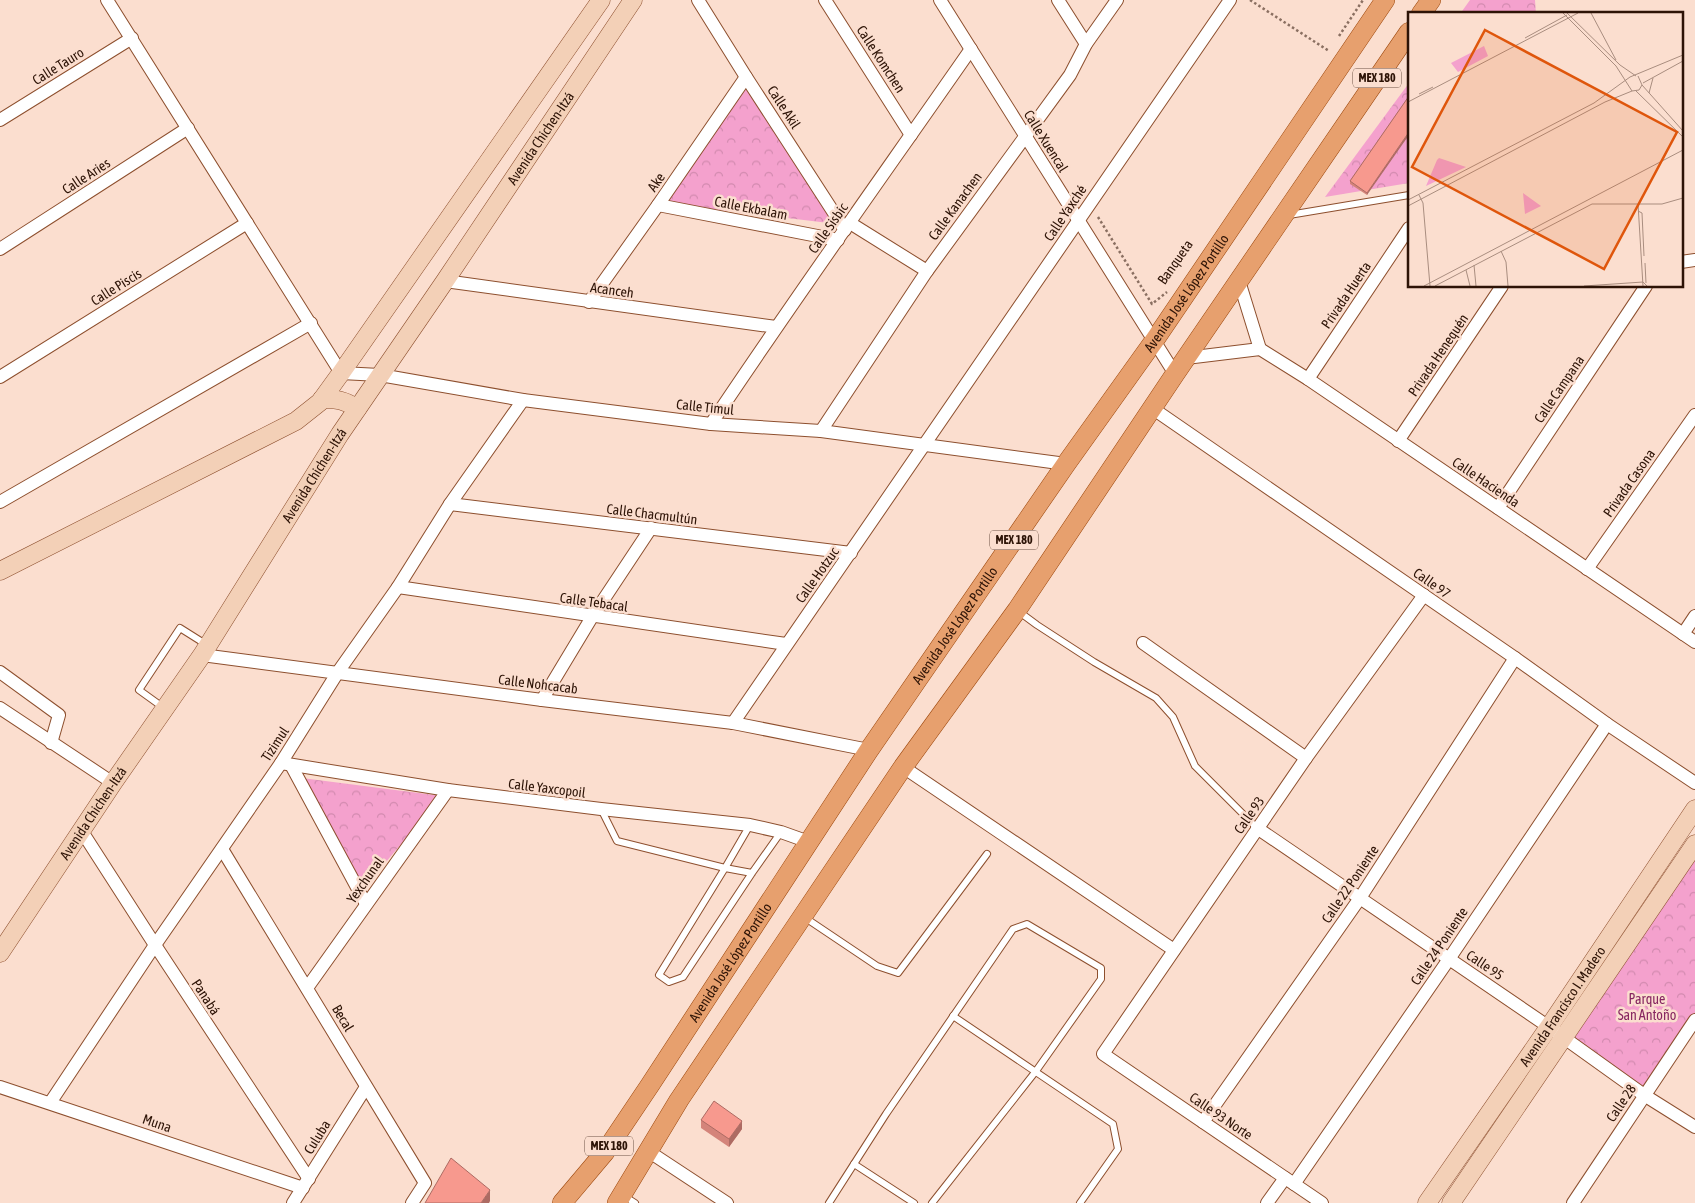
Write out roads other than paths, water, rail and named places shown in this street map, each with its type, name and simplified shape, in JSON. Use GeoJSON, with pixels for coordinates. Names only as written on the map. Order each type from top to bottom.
{"type":"FeatureCollection","features":[{"type":"Feature","properties":{"kind":"main road","name":"Avenida Chichen-Itzá"},"geometry":{"type":"LineString","coordinates":[[0,571],[296,421],[322,399],[601,0]]}},
{"type":"Feature","properties":{"kind":"main road","name":"Avenida Chichen-Itzá"},"geometry":{"type":"LineString","coordinates":[[0,953],[81,830],[205,650],[357,409],[634,0]]}},
{"type":"Feature","properties":{"kind":"main road","name":"Avenida José López Portillo"},"geometry":{"type":"LineString","coordinates":[[562,1203],[605,1152],[869,750],[1154,340],[1385,0]]}},
{"type":"Feature","properties":{"kind":"main road"},"geometry":{"type":"LineString","coordinates":[[1423,12],[1431,0]]}},
{"type":"Feature","properties":{"kind":"main road","name":"MEX 180"},"geometry":{"type":"LineString","coordinates":[[625,1200],[648,1151],[679,1100],[904,768],[1017,610],[1175,374],[1408,33]]}},
{"type":"Feature","properties":{"kind":"main road"},"geometry":{"type":"LineString","coordinates":[[322,399],[337,399],[350,402],[357,409]]}},
{"type":"Feature","properties":{"kind":"main road","name":"Avenida Francisco I. Madero"},"geometry":{"type":"LineString","coordinates":[[1427,1203],[1549,1027],[1695,809]]}},
{"type":"Feature","properties":{"kind":"main road","name":"Avenida Francisco I. Madero"},"geometry":{"type":"LineString","coordinates":[[1451,1203],[1695,844]]}},
{"type":"Feature","properties":{"kind":"street"},"geometry":{"type":"LineString","coordinates":[[107,0],[342,373]]}},
{"type":"Feature","properties":{"kind":"street","name":"Calle Akil"},"geometry":{"type":"LineString","coordinates":[[698,0],[844,231]]}},
{"type":"Feature","properties":{"kind":"street","name":"Calle Komchen"},"geometry":{"type":"LineString","coordinates":[[825,0],[911,135]]}},
{"type":"Feature","properties":{"kind":"street","name":"Calle Xuencal"},"geometry":{"type":"LineString","coordinates":[[940,0],[1175,374]]}},
{"type":"Feature","properties":{"kind":"street"},"geometry":{"type":"LineString","coordinates":[[1058,0],[1086,44]]}},
{"type":"Feature","properties":{"kind":"street","name":"Calle Kanachen"},"geometry":{"type":"LineString","coordinates":[[821,431],[927,271],[1070,75],[1086,44],[1117,0]]}},
{"type":"Feature","properties":{"kind":"street","name":"Calle Yaxché"},"geometry":{"type":"LineString","coordinates":[[926,444],[1230,0]]}},
{"type":"Feature","properties":{"kind":"street","name":"Calle Tauro"},"geometry":{"type":"LineString","coordinates":[[0,120],[132,38]]}},
{"type":"Feature","properties":{"kind":"street","name":"Calle Sisbic"},"geometry":{"type":"LineString","coordinates":[[711,424],[776,326],[971,49]]}},
{"type":"Feature","properties":{"kind":"street","name":"Ake"},"geometry":{"type":"LineString","coordinates":[[589,302],[746,77]]}},
{"type":"Feature","properties":{"kind":"street","name":"Calle Aries"},"geometry":{"type":"LineString","coordinates":[[0,249],[188,128]]}},
{"type":"Feature","properties":{"kind":"street","name":"Calle Ekbalam"},"geometry":{"type":"LineString","coordinates":[[658,205],[844,231]]}},
{"type":"Feature","properties":{"kind":"street","name":"Calle Piscis"},"geometry":{"type":"LineString","coordinates":[[0,377],[247,223]]}},
{"type":"Feature","properties":{"kind":"street","name":"Privada Huerta"},"geometry":{"type":"LineString","coordinates":[[1308,379],[1408,229]]}},
{"type":"Feature","properties":{"kind":"street"},"geometry":{"type":"LineString","coordinates":[[844,231],[927,271]]}},
{"type":"Feature","properties":{"kind":"street"},"geometry":{"type":"LineString","coordinates":[[1682,262],[1695,260]]}},
{"type":"Feature","properties":{"kind":"street","name":"Acanceh"},"geometry":{"type":"LineString","coordinates":[[445,281],[776,326]]}},
{"type":"Feature","properties":{"kind":"street"},"geometry":{"type":"LineString","coordinates":[[1186,358],[1260,349],[1239,281]]}},
{"type":"Feature","properties":{"kind":"street","name":"Privada Henequén"},"geometry":{"type":"LineString","coordinates":[[1398,441],[1501,288]]}},
{"type":"Feature","properties":{"kind":"street","name":"Calle Campana"},"geometry":{"type":"LineString","coordinates":[[1498,508],[1645,288]]}},
{"type":"Feature","properties":{"kind":"street"},"geometry":{"type":"LineString","coordinates":[[0,502],[310,324]]}},
{"type":"Feature","properties":{"kind":"street","name":"Calle Hacienda"},"geometry":{"type":"LineString","coordinates":[[1260,349],[1308,379],[1695,642]]}},
{"type":"Feature","properties":{"kind":"street","name":"Calle Timul"},"geometry":{"type":"LineString","coordinates":[[342,373],[380,375],[523,400],[711,424],[821,431],[1066,464]]}},
{"type":"Feature","properties":{"kind":"street","name":"Tizimul"},"geometry":{"type":"LineString","coordinates":[[50,1102],[154,945],[222,849],[286,764],[338,672],[398,587],[450,504],[523,400]]}},
{"type":"Feature","properties":{"kind":"street","name":"Calle 97"},"geometry":{"type":"LineString","coordinates":[[1152,408],[1695,783]]}},
{"type":"Feature","properties":{"kind":"street","name":"Privada Casona"},"geometry":{"type":"LineString","coordinates":[[1587,568],[1695,414]]}},
{"type":"Feature","properties":{"kind":"street","name":"Calle Hotzuc"},"geometry":{"type":"LineString","coordinates":[[733,723],[926,444]]}},
{"type":"Feature","properties":{"kind":"street","name":"Calle Chacmultún"},"geometry":{"type":"LineString","coordinates":[[450,504],[851,553]]}},
{"type":"Feature","properties":{"kind":"street"},"geometry":{"type":"LineString","coordinates":[[542,700],[592,616],[651,528]]}},
{"type":"Feature","properties":{"kind":"street","name":"Calle Tebacal"},"geometry":{"type":"LineString","coordinates":[[398,587],[786,644]]}},
{"type":"Feature","properties":{"kind":"street","name":"Calle 93"},"geometry":{"type":"LineString","coordinates":[[1103,1054],[1306,758],[1424,595]]}},
{"type":"Feature","properties":{"kind":"street"},"geometry":{"type":"LineString","coordinates":[[1683,634],[1695,616]]}},
{"type":"Feature","properties":{"kind":"street"},"geometry":{"type":"LineString","coordinates":[[1143,643],[1306,758]]}},
{"type":"Feature","properties":{"kind":"street","name":"Calle Nohcacab"},"geometry":{"type":"LineString","coordinates":[[205,650],[338,672],[542,700],[733,723],[869,750]]}},
{"type":"Feature","properties":{"kind":"street","name":"Calle 22 Poniente"},"geometry":{"type":"LineString","coordinates":[[1203,1122],[1360,898],[1515,658]]}},
{"type":"Feature","properties":{"kind":"street"},"geometry":{"type":"LineString","coordinates":[[0,672],[60,715],[51,743]]}},
{"type":"Feature","properties":{"kind":"street"},"geometry":{"type":"LineString","coordinates":[[0,708],[113,783]]}},
{"type":"Feature","properties":{"kind":"street","name":"Calle 24 Poniente"},"geometry":{"type":"LineString","coordinates":[[1268,1203],[1289,1181],[1449,959],[1607,724]]}},
{"type":"Feature","properties":{"kind":"street"},"geometry":{"type":"LineString","coordinates":[[286,764],[366,904]]}},
{"type":"Feature","properties":{"kind":"street","name":"Calle Yaxcopoil"},"geometry":{"type":"LineString","coordinates":[[286,764],[448,790],[601,810],[750,825],[781,832],[809,842]]}},
{"type":"Feature","properties":{"kind":"street"},"geometry":{"type":"LineString","coordinates":[[904,768],[1174,950]]}},
{"type":"Feature","properties":{"kind":"street","name":"Yexchunal"},"geometry":{"type":"LineString","coordinates":[[307,988],[448,790]]}},
{"type":"Feature","properties":{"kind":"street","name":"Calle 95"},"geometry":{"type":"LineString","coordinates":[[1258,828],[1549,1027],[1644,1095],[1695,1127]]}},
{"type":"Feature","properties":{"kind":"street","name":"Panabá"},"geometry":{"type":"LineString","coordinates":[[81,830],[306,1183]]}},
{"type":"Feature","properties":{"kind":"street","name":"Becal"},"geometry":{"type":"LineString","coordinates":[[222,849],[425,1183],[412,1203]]}},
{"type":"Feature","properties":{"kind":"street","name":"Calle 28"},"geometry":{"type":"LineString","coordinates":[[1573,1203],[1695,1020]]}},
{"type":"Feature","properties":{"kind":"street","name":"Calle 93 Norte"},"geometry":{"type":"LineString","coordinates":[[1103,1054],[1322,1203]]}},
{"type":"Feature","properties":{"kind":"street","name":"Muna"},"geometry":{"type":"LineString","coordinates":[[0,1086],[306,1183]]}},
{"type":"Feature","properties":{"kind":"street","name":"Culuba"},"geometry":{"type":"LineString","coordinates":[[293,1203],[366,1087]]}},
{"type":"Feature","properties":{"kind":"street"},"geometry":{"type":"LineString","coordinates":[[648,1151],[727,1203]]}},
{"type":"Feature","properties":{"kind":"lane"},"geometry":{"type":"LineString","coordinates":[[1283,216],[1408,194]]}},
{"type":"Feature","properties":{"kind":"lane"},"geometry":{"type":"LineString","coordinates":[[1017,610],[1036,625],[1094,662],[1156,698],[1173,717],[1195,766],[1258,828]]}},
{"type":"Feature","properties":{"kind":"lane"},"geometry":{"type":"LineString","coordinates":[[165,709],[139,690],[180,628],[205,650]]}},
{"type":"Feature","properties":{"kind":"lane"},"geometry":{"type":"LineString","coordinates":[[601,810],[617,841],[752,873]]}},
{"type":"Feature","properties":{"kind":"lane"},"geometry":{"type":"LineString","coordinates":[[750,825],[660,976],[669,982],[683,977],[781,832]]}},
{"type":"Feature","properties":{"kind":"lane"},"geometry":{"type":"LineString","coordinates":[[803,916],[877,966],[898,973],[988,854]]}},
{"type":"Feature","properties":{"kind":"lane"},"geometry":{"type":"LineString","coordinates":[[828,1203],[886,1114],[1013,929],[1027,924],[1101,968],[1101,979],[1036,1071],[932,1203]]}},
{"type":"Feature","properties":{"kind":"lane"},"geometry":{"type":"LineString","coordinates":[[954,1016],[1113,1124],[1118,1149],[1080,1203]]}},
{"type":"Feature","properties":{"kind":"lane"},"geometry":{"type":"LineString","coordinates":[[854,1164],[914,1203]]}},
{"type":"Feature","properties":{"kind":"park label","name":"Parque San Antoño"},"geometry":{"type":"Point","coordinates":[1647,1008]}}]}
